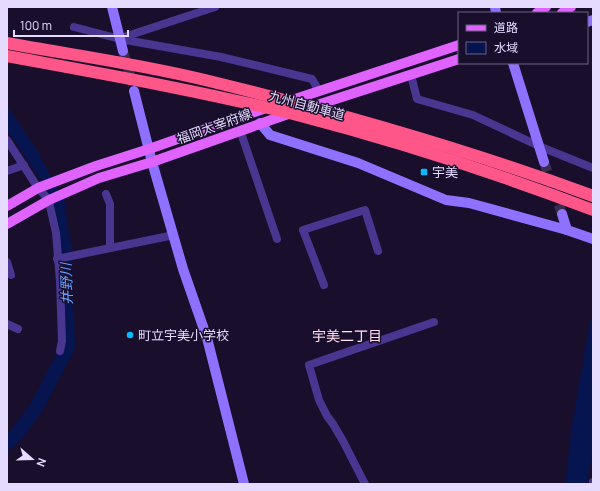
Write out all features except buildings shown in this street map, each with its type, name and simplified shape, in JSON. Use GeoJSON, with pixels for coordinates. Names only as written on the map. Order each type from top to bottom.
{"type":"FeatureCollection","features":[{"type":"Feature","properties":{"kind":"highway","name":"九州自動車道"},"geometry":{"type":"LineString","coordinates":[[7,43],[197,78],[344,116],[480,156],[593,196]]}},
{"type":"Feature","properties":{"kind":"highway","name":"九州自動車道"},"geometry":{"type":"LineString","coordinates":[[7,56],[134,80],[256,106],[331,125],[475,169],[593,210]]}},
{"type":"Feature","properties":{"kind":"main road","name":"福岡太宰府線"},"geometry":{"type":"LineString","coordinates":[[7,206],[38,188],[96,166],[149,150],[244,115],[458,45]]}},
{"type":"Feature","properties":{"kind":"main road","name":"福岡太宰府線"},"geometry":{"type":"LineString","coordinates":[[7,224],[49,200],[99,178],[152,162],[260,123],[458,59]]}},
{"type":"Feature","properties":{"kind":"street"},"geometry":{"type":"LineString","coordinates":[[112,7],[123,51]]}},
{"type":"Feature","properties":{"kind":"street"},"geometry":{"type":"LineString","coordinates":[[120,39],[215,7]]}},
{"type":"Feature","properties":{"kind":"street"},"geometry":{"type":"LineString","coordinates":[[74,27],[120,39],[221,57],[312,79],[319,91]]}},
{"type":"Feature","properties":{"kind":"street"},"geometry":{"type":"LineString","coordinates":[[513,64],[541,147],[544,162]]}},
{"type":"Feature","properties":{"kind":"street"},"geometry":{"type":"LineString","coordinates":[[411,75],[418,99],[473,115],[541,147],[593,168]]}},
{"type":"Feature","properties":{"kind":"street"},"geometry":{"type":"LineString","coordinates":[[134,91],[152,162],[199,318],[207,338],[244,484]]}},
{"type":"Feature","properties":{"kind":"street"},"geometry":{"type":"LineString","coordinates":[[260,123],[270,134],[358,162],[446,200],[469,203],[567,230],[593,239]]}},
{"type":"Feature","properties":{"kind":"street"},"geometry":{"type":"LineString","coordinates":[[240,130],[277,239]]}},
{"type":"Feature","properties":{"kind":"street"},"geometry":{"type":"LineString","coordinates":[[7,140],[24,164],[38,188],[49,200],[56,233],[59,258],[62,341],[60,351]]}},
{"type":"Feature","properties":{"kind":"street"},"geometry":{"type":"LineString","coordinates":[[7,171],[24,164]]}},
{"type":"Feature","properties":{"kind":"street"},"geometry":{"type":"LineString","coordinates":[[106,194],[110,204],[110,248]]}},
{"type":"Feature","properties":{"kind":"street"},"geometry":{"type":"LineString","coordinates":[[324,285],[303,230],[365,210],[378,251]]}},
{"type":"Feature","properties":{"kind":"street"},"geometry":{"type":"LineString","coordinates":[[562,214],[567,230]]}},
{"type":"Feature","properties":{"kind":"street"},"geometry":{"type":"LineString","coordinates":[[59,258],[174,235]]}},
{"type":"Feature","properties":{"kind":"street"},"geometry":{"type":"LineString","coordinates":[[7,262],[12,275]]}},
{"type":"Feature","properties":{"kind":"street"},"geometry":{"type":"LineString","coordinates":[[365,484],[343,441],[319,400],[309,365],[434,322]]}},
{"type":"Feature","properties":{"kind":"street"},"geometry":{"type":"LineString","coordinates":[[7,324],[18,330]]}},
{"type":"Feature","properties":{"kind":"water"},"geometry":{"type":"Polygon","coordinates":[[[7,106],[37,150],[65,203],[72,262],[61,267],[58,222],[54,207],[39,177],[7,130],[7,106]]]}},
{"type":"Feature","properties":{"kind":"water"},"geometry":{"type":"Polygon","coordinates":[[[593,305],[593,451],[587,484],[565,484],[572,425],[593,305]]]}},
{"type":"Feature","properties":{"kind":"waterway","name":"井野川"},"geometry":{"type":"LineString","coordinates":[[7,443],[16,435],[36,408],[68,347],[65,246]]}},
{"type":"Feature","properties":{"kind":"tunnel"},"geometry":{"type":"LineString","coordinates":[[123,51],[133,85]]}},
{"type":"Feature","properties":{"kind":"tunnel"},"geometry":{"type":"LineString","coordinates":[[544,162],[562,214]]}},
{"type":"Feature","properties":{"kind":"place","name":"宇美"},"geometry":{"type":"Point","coordinates":[424,172]}},
{"type":"Feature","properties":{"kind":"place","name":"町立宇美小学校"},"geometry":{"type":"Point","coordinates":[130,335]}},
{"type":"Feature","properties":{"kind":"district","name":"宇美二丁目"},"geometry":{"type":"Point","coordinates":[347,335]}}]}
